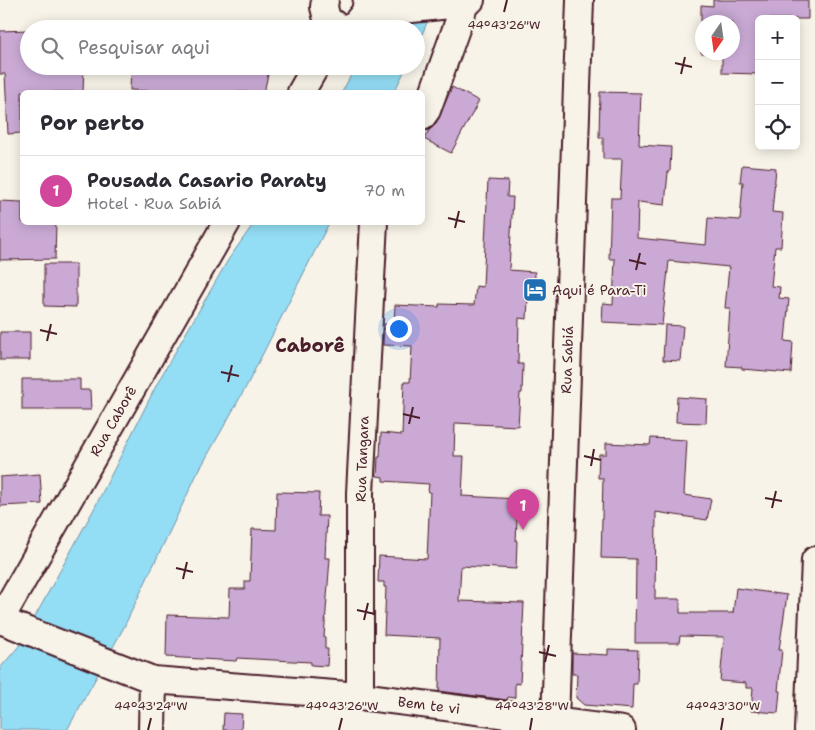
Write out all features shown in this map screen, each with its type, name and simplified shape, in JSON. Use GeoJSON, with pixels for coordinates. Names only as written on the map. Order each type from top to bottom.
{"type":"FeatureCollection","features":[{"type":"Feature","properties":{"kind":"street"},"geometry":{"type":"LineString","coordinates":[[325,0],[324,7],[327,20]]}},
{"type":"Feature","properties":{"kind":"street","name":"Rua Sabiá"},"geometry":{"type":"LineString","coordinates":[[555,721],[580,0]]}},
{"type":"Feature","properties":{"kind":"street"},"geometry":{"type":"LineString","coordinates":[[359,20],[369,8],[462,2],[425,113]]}},
{"type":"Feature","properties":{"kind":"street"},"geometry":{"type":"LineString","coordinates":[[302,90],[311,75]]}},
{"type":"Feature","properties":{"kind":"street","name":"Rua Caborê"},"geometry":{"type":"LineString","coordinates":[[0,620],[225,225]]}},
{"type":"Feature","properties":{"kind":"street","name":"Rua Tangara"},"geometry":{"type":"LineString","coordinates":[[360,696],[360,493],[374,225]]}},
{"type":"Feature","properties":{"kind":"street"},"geometry":{"type":"LineString","coordinates":[[808,730],[815,560]]}},
{"type":"Feature","properties":{"kind":"street","name":"Bem te vi"},"geometry":{"type":"LineString","coordinates":[[0,620],[153,680],[360,696],[502,722],[555,721],[622,730]]}},
{"type":"Feature","properties":{"kind":"street"},"geometry":{"type":"LineString","coordinates":[[152,730],[153,680]]}},
{"type":"Feature","properties":{"kind":"water"},"geometry":{"type":"Polygon","coordinates":[[[388,0],[437,0],[425,27],[425,20],[379,20],[388,0]]]}},
{"type":"Feature","properties":{"kind":"water"},"geometry":{"type":"Polygon","coordinates":[[[351,75],[402,75],[395,90],[343,90],[351,75]]]}},
{"type":"Feature","properties":{"kind":"water"},"geometry":{"type":"Polygon","coordinates":[[[253,225],[328,225],[246,387],[197,474],[123,629],[67,730],[0,730],[0,668],[19,646],[95,507],[159,380],[228,260],[253,225]]]}},
{"type":"Feature","properties":{"kind":"building"},"geometry":{"type":"Polygon","coordinates":[[[713,0],[808,0],[808,19],[800,19],[800,15],[755,15],[755,74],[722,73],[722,60],[740,60],[740,15],[701,15],[701,5],[713,6],[713,0]]]}},
{"type":"Feature","properties":{"kind":"building"},"geometry":{"type":"Polygon","coordinates":[[[20,30],[20,75],[84,75],[83,90],[20,90],[20,133],[8,134],[5,74],[0,74],[0,31],[20,30]]]}},
{"type":"Feature","properties":{"kind":"building"},"geometry":{"type":"Polygon","coordinates":[[[131,75],[268,75],[264,90],[130,90],[131,75]]]}},
{"type":"Feature","properties":{"kind":"building"},"geometry":{"type":"Polygon","coordinates":[[[452,87],[479,101],[451,153],[425,140],[429,130],[439,118],[452,87]]]}},
{"type":"Feature","properties":{"kind":"building"},"geometry":{"type":"Polygon","coordinates":[[[600,92],[641,93],[639,145],[671,147],[670,172],[668,172],[665,205],[638,202],[637,238],[706,245],[708,218],[740,220],[743,182],[740,182],[742,165],[776,168],[772,212],[783,213],[781,247],[775,247],[771,286],[780,287],[779,298],[789,299],[785,341],[793,342],[791,373],[726,366],[730,308],[725,308],[729,267],[669,261],[662,325],[602,322],[603,303],[613,304],[615,259],[609,259],[611,198],[620,198],[622,159],[603,159],[603,138],[599,138],[600,92]]]}},
{"type":"Feature","properties":{"kind":"building"},"geometry":{"type":"Polygon","coordinates":[[[488,180],[508,181],[507,197],[513,197],[509,270],[535,272],[534,300],[528,299],[527,319],[519,318],[518,364],[523,364],[518,426],[455,423],[454,456],[464,456],[462,496],[518,499],[516,569],[461,566],[459,601],[524,603],[520,684],[515,683],[515,698],[508,697],[507,700],[439,691],[440,638],[384,635],[386,587],[384,587],[384,582],[378,582],[379,556],[427,559],[430,492],[428,492],[429,484],[383,481],[383,477],[377,476],[381,433],[402,435],[404,382],[410,382],[412,346],[383,345],[384,324],[394,324],[395,305],[439,307],[439,304],[474,305],[476,286],[483,287],[488,180]]]}},
{"type":"Feature","properties":{"kind":"building"},"geometry":{"type":"Polygon","coordinates":[[[0,201],[20,202],[20,225],[56,225],[55,259],[0,260],[0,201]]]}},
{"type":"Feature","properties":{"kind":"building"},"geometry":{"type":"Polygon","coordinates":[[[44,264],[76,264],[76,307],[44,306],[44,264]]]}},
{"type":"Feature","properties":{"kind":"building"},"geometry":{"type":"Polygon","coordinates":[[[665,325],[683,326],[680,361],[663,360],[665,325]]]}},
{"type":"Feature","properties":{"kind":"building"},"geometry":{"type":"Polygon","coordinates":[[[0,332],[30,332],[30,360],[0,360],[0,332]]]}},
{"type":"Feature","properties":{"kind":"building"},"geometry":{"type":"Polygon","coordinates":[[[22,379],[80,379],[80,390],[90,390],[91,410],[22,410],[22,379]]]}},
{"type":"Feature","properties":{"kind":"building"},"geometry":{"type":"Polygon","coordinates":[[[677,397],[707,399],[706,423],[676,422],[677,397]]]}},
{"type":"Feature","properties":{"kind":"building"},"geometry":{"type":"Polygon","coordinates":[[[651,438],[687,440],[684,495],[711,499],[707,520],[656,512],[655,599],[680,599],[680,613],[733,613],[736,588],[787,595],[779,650],[782,650],[778,713],[751,711],[753,688],[746,688],[746,683],[720,681],[724,637],[680,636],[679,643],[635,643],[636,559],[601,558],[603,478],[598,478],[599,454],[606,454],[606,443],[650,445],[651,438]]]}},
{"type":"Feature","properties":{"kind":"building"},"geometry":{"type":"Polygon","coordinates":[[[40,474],[42,504],[0,506],[0,477],[40,474]]]}},
{"type":"Feature","properties":{"kind":"building"},"geometry":{"type":"Polygon","coordinates":[[[277,492],[319,493],[318,516],[327,516],[325,558],[330,558],[324,637],[325,649],[328,649],[327,666],[311,665],[311,662],[237,658],[236,661],[166,657],[167,615],[229,617],[230,589],[245,589],[245,581],[250,581],[252,529],[276,530],[277,492]]]}},
{"type":"Feature","properties":{"kind":"building"},"geometry":{"type":"Polygon","coordinates":[[[608,649],[638,650],[637,684],[633,684],[632,709],[584,705],[576,698],[577,674],[572,674],[572,653],[608,655],[608,649]]]}},
{"type":"Feature","properties":{"kind":"building"},"geometry":{"type":"Polygon","coordinates":[[[224,713],[242,714],[241,730],[223,730],[224,713]]]}},
{"type":"Feature","properties":{"kind":"place","name":"Aqui é Para-Ti"},"geometry":{"type":"Point","coordinates":[535,290]}},
{"type":"Feature","properties":{"kind":"place","name":"Pousada Casario Paraty"},"geometry":{"type":"Point","coordinates":[523,530]}},
{"type":"Feature","properties":{"kind":"district","name":"Caborê"},"geometry":{"type":"Point","coordinates":[310,345]}}]}
